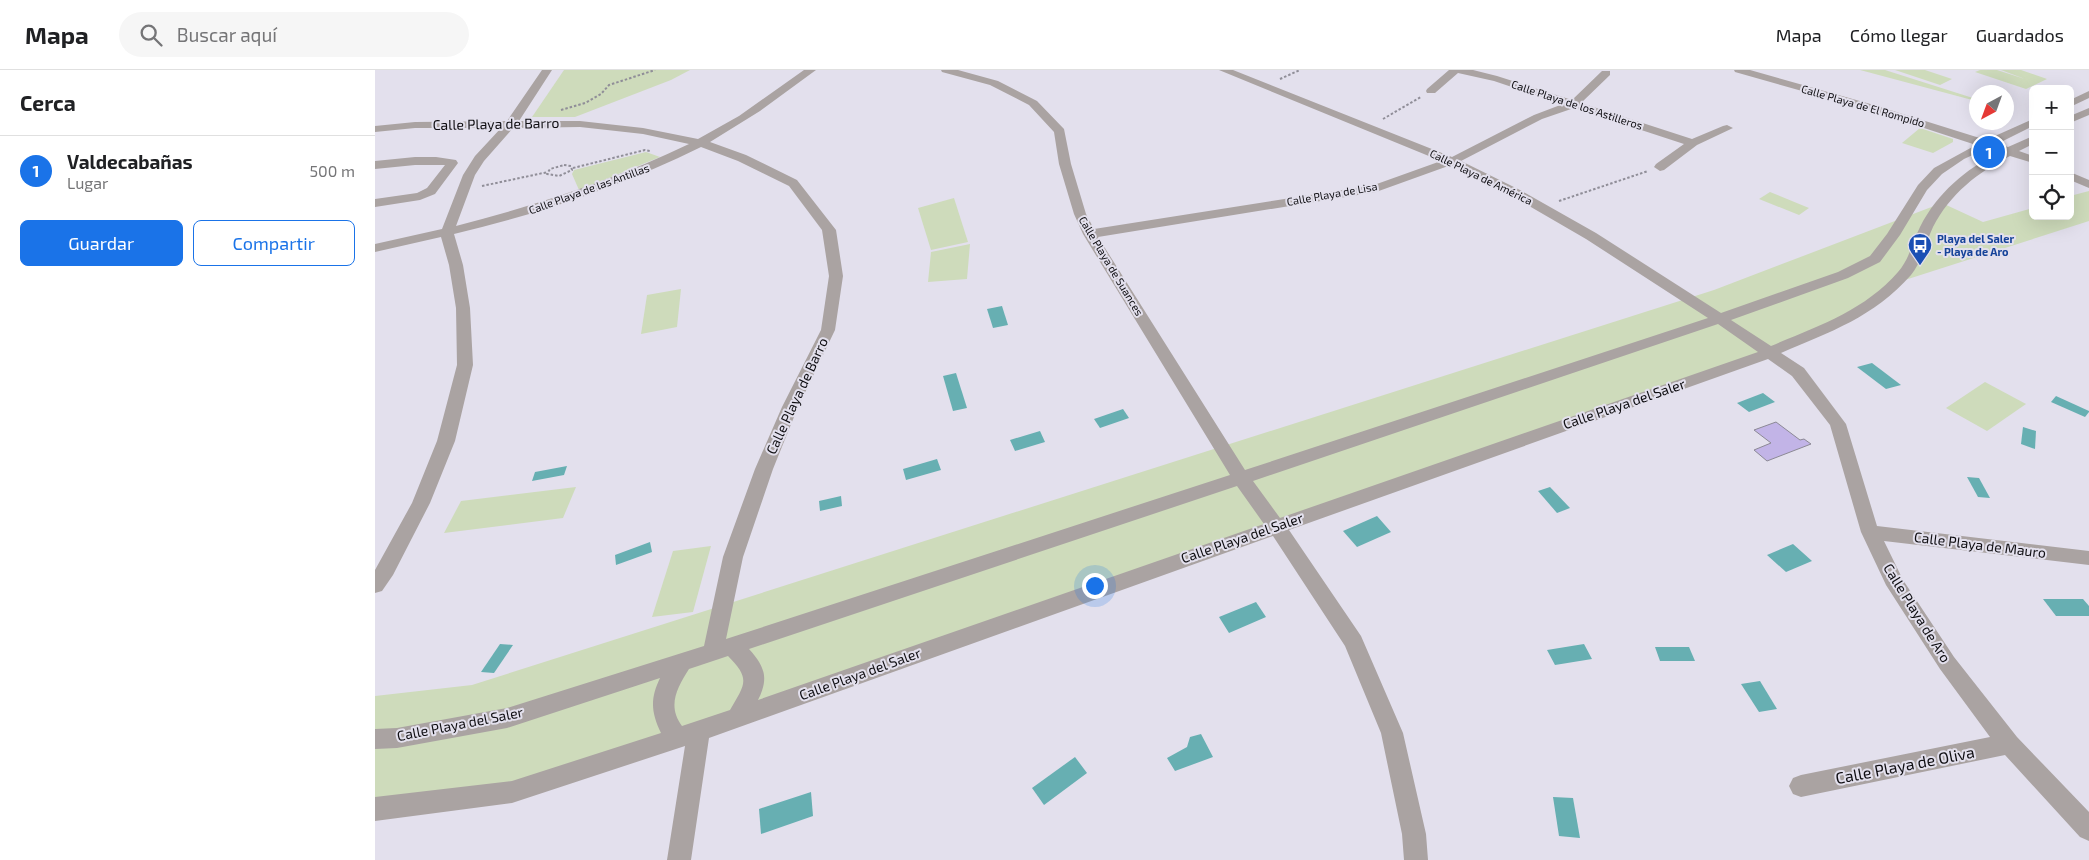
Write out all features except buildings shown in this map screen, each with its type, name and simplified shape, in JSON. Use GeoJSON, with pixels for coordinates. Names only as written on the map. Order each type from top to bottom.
{"type":"FeatureCollection","features":[{"type":"Feature","properties":{"kind":"street"},"geometry":{"type":"LineString","coordinates":[[375,584],[386,570],[421,503],[446,441],[465,365],[463,308],[456,265],[447,233],[469,175],[479,159],[511,123],[547,70]]}},
{"type":"Feature","properties":{"kind":"street","name":"Calle Playa de las Antillas"},"geometry":{"type":"LineString","coordinates":[[375,248],[447,233],[515,215],[631,175],[700,143],[763,104],[811,70]]}},
{"type":"Feature","properties":{"kind":"street","name":"Calle Playa de Suances"},"geometry":{"type":"LineString","coordinates":[[946,70],[994,83],[1033,103],[1060,130],[1065,164],[1080,214],[1090,234],[1241,478],[1276,526],[1354,642],[1392,733],[1414,834],[1415,860]]}},
{"type":"Feature","properties":{"kind":"street","name":"Calle Playa de América"},"geometry":{"type":"LineString","coordinates":[[1224,70],[1451,161],[1591,236],[1720,319]]}},
{"type":"Feature","properties":{"kind":"street"},"geometry":{"type":"LineString","coordinates":[[1431,91],[1455,70]]}},
{"type":"Feature","properties":{"kind":"street","name":"Calle Playa de los Astilleros"},"geometry":{"type":"LineString","coordinates":[[1460,70],[1497,79],[1693,143]]}},
{"type":"Feature","properties":{"kind":"street","name":"Calle Playa de El Rompido"},"geometry":{"type":"LineString","coordinates":[[1739,70],[1870,107],[2029,159]]}},
{"type":"Feature","properties":{"kind":"street","name":"Calle Playa de Lisa"},"geometry":{"type":"LineString","coordinates":[[1090,234],[1376,188],[1451,161],[1538,117],[1574,104],[1606,73]]}},
{"type":"Feature","properties":{"kind":"street"},"geometry":{"type":"LineString","coordinates":[[2074,102],[2089,94]]}},
{"type":"Feature","properties":{"kind":"street"},"geometry":{"type":"LineString","coordinates":[[2074,118],[2089,110]]}},
{"type":"Feature","properties":{"kind":"street","name":"Calle Playa de Barro"},"geometry":{"type":"LineString","coordinates":[[375,129],[415,125],[572,123],[610,126],[700,143],[743,158],[793,184],[829,230],[836,276],[828,330],[790,407],[763,469],[733,557],[723,649]]}},
{"type":"Feature","properties":{"kind":"street","name":"Calle Playa del Saler"},"geometry":{"type":"LineString","coordinates":[[375,739],[397,738],[507,718],[681,663],[1241,478],[1720,319],[1843,275],[1875,259],[1893,235],[1922,188],[1938,171],[1960,157],[2029,124]]}},
{"type":"Feature","properties":{"kind":"street"},"geometry":{"type":"LineString","coordinates":[[1660,167],[1693,143],[1727,128]]}},
{"type":"Feature","properties":{"kind":"street","name":"Calle Playa del Saler"},"geometry":{"type":"LineString","coordinates":[[375,809],[512,792],[699,731],[1769,353],[1850,318],[1878,299],[1906,272],[1927,226],[1945,197],[1981,166],[2029,140]]}},
{"type":"Feature","properties":{"kind":"street"},"geometry":{"type":"LineString","coordinates":[[375,165],[446,161],[452,163],[431,192],[420,196],[375,203]]}},
{"type":"Feature","properties":{"kind":"street"},"geometry":{"type":"LineString","coordinates":[[442,179],[469,175]]}},
{"type":"Feature","properties":{"kind":"street"},"geometry":{"type":"LineString","coordinates":[[2074,178],[2089,184]]}},
{"type":"Feature","properties":{"kind":"street","name":"Calle Playa de Aro"},"geometry":{"type":"LineString","coordinates":[[1720,319],[1798,372],[1838,424],[1870,532],[1896,585],[1947,663],[2009,744],[2089,829]]}},
{"type":"Feature","properties":{"kind":"street","name":"Calle Playa de Mauro"},"geometry":{"type":"LineString","coordinates":[[1870,532],[2089,558]]}},
{"type":"Feature","properties":{"kind":"street"},"geometry":{"type":"LineString","coordinates":[[723,649],[751,665],[755,675],[752,691],[738,717]]}},
{"type":"Feature","properties":{"kind":"street"},"geometry":{"type":"LineString","coordinates":[[677,738],[668,727],[662,708],[663,691],[681,663]]}},
{"type":"Feature","properties":{"kind":"street"},"geometry":{"type":"LineString","coordinates":[[679,860],[699,731]]}},
{"type":"Feature","properties":{"kind":"street","name":"Calle Playa de Oliva"},"geometry":{"type":"LineString","coordinates":[[1801,786],[2009,744]]}},
{"type":"Feature","properties":{"kind":"path"},"geometry":{"type":"LineString","coordinates":[[554,111],[585,103],[601,94],[609,85],[655,70]]}},
{"type":"Feature","properties":{"kind":"path"},"geometry":{"type":"LineString","coordinates":[[1370,127],[1431,91]]}},
{"type":"Feature","properties":{"kind":"path"},"geometry":{"type":"LineString","coordinates":[[547,172],[548,176],[567,174],[573,168],[645,150],[669,158]]}},
{"type":"Feature","properties":{"kind":"path"},"geometry":{"type":"LineString","coordinates":[[462,190],[547,172],[564,165],[573,168]]}},
{"type":"Feature","properties":{"kind":"path"},"geometry":{"type":"LineString","coordinates":[[1541,208],[1660,167]]}},
{"type":"Feature","properties":{"kind":"green space"},"geometry":{"type":"Polygon","coordinates":[[[564,70],[690,70],[671,80],[575,117],[532,117],[564,70]]]}},
{"type":"Feature","properties":{"kind":"green space"},"geometry":{"type":"Polygon","coordinates":[[[1860,70],[1885,70],[1969,97],[1969,99],[1860,70]]]}},
{"type":"Feature","properties":{"kind":"green space"},"geometry":{"type":"Polygon","coordinates":[[[1895,70],[1925,70],[1952,79],[1940,85],[1895,70]]]}},
{"type":"Feature","properties":{"kind":"green space"},"geometry":{"type":"Polygon","coordinates":[[[1980,70],[1997,70],[2025,79],[2001,70],[2021,70],[2047,79],[2034,85],[2029,85],[2029,88],[2026,89],[1975,72],[1980,70]]]}},
{"type":"Feature","properties":{"kind":"green space"},"geometry":{"type":"Polygon","coordinates":[[[1920,128],[1953,139],[1953,142],[1933,153],[1902,143],[1920,128]]]}},
{"type":"Feature","properties":{"kind":"green space"},"geometry":{"type":"Polygon","coordinates":[[[646,152],[660,157],[579,190],[572,174],[574,170],[646,152]]]}},
{"type":"Feature","properties":{"kind":"green space"},"geometry":{"type":"Polygon","coordinates":[[[2089,191],[2089,221],[1905,280],[1777,352],[708,736],[375,813],[375,696],[472,685],[1714,290],[1942,203],[1983,222],[2029,209],[2029,220],[2074,220],[2074,195],[2089,191]]]}},
{"type":"Feature","properties":{"kind":"green space"},"geometry":{"type":"Polygon","coordinates":[[[1770,192],[1809,208],[1799,215],[1759,199],[1770,192]]]}},
{"type":"Feature","properties":{"kind":"green space"},"geometry":{"type":"Polygon","coordinates":[[[954,198],[968,242],[931,250],[918,208],[954,198]]]}},
{"type":"Feature","properties":{"kind":"green space"},"geometry":{"type":"Polygon","coordinates":[[[970,244],[967,279],[928,282],[931,252],[970,244]]]}},
{"type":"Feature","properties":{"kind":"green space"},"geometry":{"type":"Polygon","coordinates":[[[681,289],[677,327],[641,334],[647,295],[681,289]]]}},
{"type":"Feature","properties":{"kind":"green space"},"geometry":{"type":"Polygon","coordinates":[[[1985,382],[2026,404],[1987,431],[1946,408],[1985,382]]]}},
{"type":"Feature","properties":{"kind":"green space"},"geometry":{"type":"Polygon","coordinates":[[[576,487],[563,518],[444,533],[461,501],[576,487]]]}},
{"type":"Feature","properties":{"kind":"green space"},"geometry":{"type":"Polygon","coordinates":[[[711,546],[693,612],[652,617],[673,551],[711,546]]]}},
{"type":"Feature","properties":{"kind":"water"},"geometry":{"type":"Polygon","coordinates":[[[1002,306],[1008,325],[993,328],[987,309],[1002,306]]]}},
{"type":"Feature","properties":{"kind":"water"},"geometry":{"type":"Polygon","coordinates":[[[1872,363],[1901,385],[1886,389],[1857,367],[1872,363]]]}},
{"type":"Feature","properties":{"kind":"water"},"geometry":{"type":"Polygon","coordinates":[[[956,373],[967,408],[953,411],[943,376],[956,373]]]}},
{"type":"Feature","properties":{"kind":"water"},"geometry":{"type":"Polygon","coordinates":[[[1763,393],[1775,402],[1749,412],[1737,403],[1763,393]]]}},
{"type":"Feature","properties":{"kind":"water"},"geometry":{"type":"Polygon","coordinates":[[[2056,396],[2089,412],[2085,417],[2051,402],[2056,396]]]}},
{"type":"Feature","properties":{"kind":"water"},"geometry":{"type":"Polygon","coordinates":[[[1123,409],[1129,418],[1100,428],[1094,419],[1123,409]]]}},
{"type":"Feature","properties":{"kind":"water"},"geometry":{"type":"Polygon","coordinates":[[[2023,427],[2036,431],[2035,449],[2021,444],[2023,427]]]}},
{"type":"Feature","properties":{"kind":"water"},"geometry":{"type":"Polygon","coordinates":[[[1040,431],[1045,442],[1015,451],[1010,440],[1040,431]]]}},
{"type":"Feature","properties":{"kind":"water"},"geometry":{"type":"Polygon","coordinates":[[[937,459],[941,470],[906,480],[903,469],[937,459]]]}},
{"type":"Feature","properties":{"kind":"water"},"geometry":{"type":"Polygon","coordinates":[[[567,466],[564,475],[532,481],[535,472],[567,466]]]}},
{"type":"Feature","properties":{"kind":"water"},"geometry":{"type":"Polygon","coordinates":[[[1967,477],[1979,478],[1990,498],[1978,497],[1967,477]]]}},
{"type":"Feature","properties":{"kind":"water"},"geometry":{"type":"Polygon","coordinates":[[[1550,487],[1570,508],[1557,513],[1538,491],[1550,487]]]}},
{"type":"Feature","properties":{"kind":"water"},"geometry":{"type":"Polygon","coordinates":[[[841,496],[842,506],[820,511],[819,501],[841,496]]]}},
{"type":"Feature","properties":{"kind":"water"},"geometry":{"type":"Polygon","coordinates":[[[1377,516],[1391,532],[1357,547],[1343,531],[1377,516]]]}},
{"type":"Feature","properties":{"kind":"water"},"geometry":{"type":"Polygon","coordinates":[[[650,542],[652,552],[616,565],[615,555],[650,542]]]}},
{"type":"Feature","properties":{"kind":"water"},"geometry":{"type":"Polygon","coordinates":[[[1793,544],[1812,561],[1786,572],[1767,555],[1793,544]]]}},
{"type":"Feature","properties":{"kind":"water"},"geometry":{"type":"Polygon","coordinates":[[[2043,599],[2083,599],[2089,606],[2089,616],[2056,616],[2043,599]]]}},
{"type":"Feature","properties":{"kind":"water"},"geometry":{"type":"Polygon","coordinates":[[[1256,602],[1266,617],[1229,633],[1219,617],[1256,602]]]}},
{"type":"Feature","properties":{"kind":"water"},"geometry":{"type":"Polygon","coordinates":[[[500,644],[513,645],[494,673],[481,672],[500,644]]]}},
{"type":"Feature","properties":{"kind":"water"},"geometry":{"type":"Polygon","coordinates":[[[1584,644],[1592,659],[1555,665],[1547,650],[1584,644]]]}},
{"type":"Feature","properties":{"kind":"water"},"geometry":{"type":"Polygon","coordinates":[[[1655,647],[1689,647],[1695,661],[1660,661],[1655,647]]]}},
{"type":"Feature","properties":{"kind":"water"},"geometry":{"type":"Polygon","coordinates":[[[1760,681],[1777,709],[1759,712],[1741,684],[1760,681]]]}},
{"type":"Feature","properties":{"kind":"water"},"geometry":{"type":"Polygon","coordinates":[[[1201,734],[1213,757],[1175,771],[1167,758],[1187,747],[1190,737],[1201,734]]]}},
{"type":"Feature","properties":{"kind":"water"},"geometry":{"type":"Polygon","coordinates":[[[1075,757],[1087,773],[1044,805],[1032,788],[1075,757]]]}},
{"type":"Feature","properties":{"kind":"water"},"geometry":{"type":"Polygon","coordinates":[[[811,792],[813,816],[761,834],[759,809],[811,792]]]}},
{"type":"Feature","properties":{"kind":"water"},"geometry":{"type":"Polygon","coordinates":[[[1553,797],[1573,798],[1580,838],[1559,836],[1553,797]]]}},
{"type":"Feature","properties":{"kind":"place","name":"Valdecabañas"},"geometry":{"type":"Point","coordinates":[1989,152]}},
{"type":"Feature","properties":{"kind":"place","name":"Playa del Saler - Playa de Aro"},"geometry":{"type":"Point","coordinates":[1920,266]}}]}
